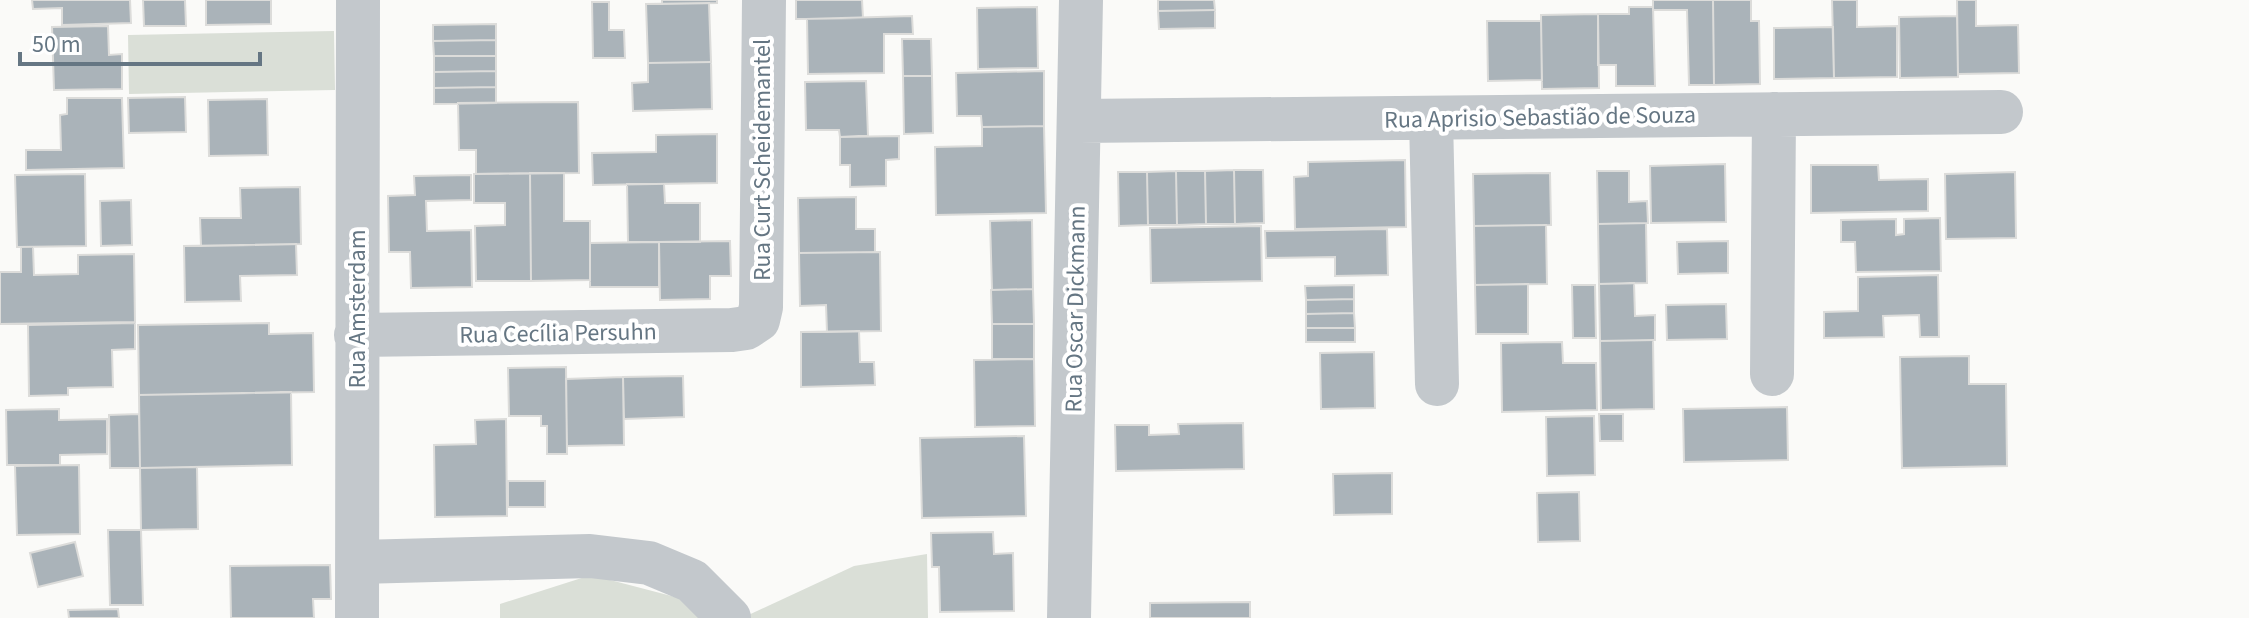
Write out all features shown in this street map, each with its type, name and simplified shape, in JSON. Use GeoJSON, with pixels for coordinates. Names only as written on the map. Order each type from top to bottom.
{"type":"FeatureCollection","features":[{"type":"Feature","properties":{"kind":"street","name":"Rua Amsterdam"},"geometry":{"type":"LineString","coordinates":[[357,618],[358,0]]}},
{"type":"Feature","properties":{"kind":"street","name":"Rua Curt Scheidemantel"},"geometry":{"type":"LineString","coordinates":[[758,320],[761,307],[764,0]]}},
{"type":"Feature","properties":{"kind":"street","name":"Rua Oscar Dickmann"},"geometry":{"type":"LineString","coordinates":[[1069,618],[1081,0]]}},
{"type":"Feature","properties":{"kind":"street","name":"Rua Aprisio Sebastião de Souza"},"geometry":{"type":"LineString","coordinates":[[1079,121],[2001,112]]}},
{"type":"Feature","properties":{"kind":"street"},"geometry":{"type":"LineString","coordinates":[[1772,374],[1774,114]]}},
{"type":"Feature","properties":{"kind":"street"},"geometry":{"type":"LineString","coordinates":[[1431,118],[1437,384]]}},
{"type":"Feature","properties":{"kind":"street","name":"Rua Cecília Persuhn"},"geometry":{"type":"LineString","coordinates":[[356,335],[732,330],[746,328],[758,320]]}},
{"type":"Feature","properties":{"kind":"street"},"geometry":{"type":"LineString","coordinates":[[359,562],[590,556],[649,563],[692,581],[729,618]]}},
{"type":"Feature","properties":{"kind":"shaded area"},"geometry":{"type":"Polygon","coordinates":[[[334,31],[335,90],[129,94],[128,35],[334,31]]]}},
{"type":"Feature","properties":{"kind":"shaded area"},"geometry":{"type":"Polygon","coordinates":[[[927,554],[928,618],[742,618],[854,566],[927,554]]]}},
{"type":"Feature","properties":{"kind":"shaded area"},"geometry":{"type":"Polygon","coordinates":[[[591,575],[683,599],[700,618],[500,618],[500,604],[591,575]]]}},
{"type":"Feature","properties":{"kind":"building"},"geometry":{"type":"Polygon","coordinates":[[[32,0],[130,0],[131,23],[62,25],[62,8],[33,9],[32,0]]]}},
{"type":"Feature","properties":{"kind":"building"},"geometry":{"type":"Polygon","coordinates":[[[143,0],[185,0],[186,26],[144,26],[143,0]]]}},
{"type":"Feature","properties":{"kind":"building"},"geometry":{"type":"Polygon","coordinates":[[[206,0],[271,0],[271,24],[206,25],[206,0]]]}},
{"type":"Feature","properties":{"kind":"building"},"geometry":{"type":"Polygon","coordinates":[[[662,0],[717,0],[717,3],[662,4],[662,0]]]}},
{"type":"Feature","properties":{"kind":"building"},"geometry":{"type":"Polygon","coordinates":[[[796,0],[862,0],[863,18],[796,19],[796,0]]]}},
{"type":"Feature","properties":{"kind":"building"},"geometry":{"type":"Polygon","coordinates":[[[1158,0],[1214,0],[1215,10],[1158,11],[1158,0]]]}},
{"type":"Feature","properties":{"kind":"building"},"geometry":{"type":"Polygon","coordinates":[[[1653,0],[1713,0],[1714,85],[1689,85],[1687,10],[1653,10],[1653,0]]]}},
{"type":"Feature","properties":{"kind":"building"},"geometry":{"type":"Polygon","coordinates":[[[1713,0],[1751,0],[1751,21],[1759,21],[1760,84],[1714,85],[1713,0]]]}},
{"type":"Feature","properties":{"kind":"building"},"geometry":{"type":"Polygon","coordinates":[[[1832,0],[1857,0],[1857,27],[1897,26],[1897,77],[1834,78],[1832,0]]]}},
{"type":"Feature","properties":{"kind":"building"},"geometry":{"type":"Polygon","coordinates":[[[1957,0],[1976,0],[1976,26],[2018,25],[2019,73],[1958,74],[1957,0]]]}},
{"type":"Feature","properties":{"kind":"building"},"geometry":{"type":"Polygon","coordinates":[[[592,2],[609,2],[609,30],[624,30],[625,58],[593,58],[592,2]]]}},
{"type":"Feature","properties":{"kind":"building"},"geometry":{"type":"Polygon","coordinates":[[[709,3],[711,62],[648,63],[646,4],[709,3]]]}},
{"type":"Feature","properties":{"kind":"building"},"geometry":{"type":"Polygon","coordinates":[[[1037,7],[1038,68],[978,69],[977,8],[1037,7]]]}},
{"type":"Feature","properties":{"kind":"building"},"geometry":{"type":"Polygon","coordinates":[[[1629,7],[1653,7],[1655,86],[1616,86],[1616,65],[1598,65],[1598,14],[1629,14],[1629,7]]]}},
{"type":"Feature","properties":{"kind":"building"},"geometry":{"type":"Polygon","coordinates":[[[1215,10],[1215,28],[1159,29],[1158,11],[1215,10]]]}},
{"type":"Feature","properties":{"kind":"building"},"geometry":{"type":"Polygon","coordinates":[[[1598,14],[1599,88],[1542,89],[1541,15],[1598,14]]]}},
{"type":"Feature","properties":{"kind":"building"},"geometry":{"type":"Polygon","coordinates":[[[912,16],[913,34],[884,34],[884,73],[808,74],[807,19],[912,16]]]}},
{"type":"Feature","properties":{"kind":"building"},"geometry":{"type":"Polygon","coordinates":[[[1957,16],[1958,77],[1900,78],[1899,17],[1957,16]]]}},
{"type":"Feature","properties":{"kind":"building"},"geometry":{"type":"Polygon","coordinates":[[[1487,21],[1541,21],[1542,80],[1488,81],[1487,21]]]}},
{"type":"Feature","properties":{"kind":"building"},"geometry":{"type":"Polygon","coordinates":[[[496,24],[496,40],[433,41],[433,25],[496,24]]]}},
{"type":"Feature","properties":{"kind":"building"},"geometry":{"type":"Polygon","coordinates":[[[108,26],[109,55],[122,54],[122,89],[54,90],[52,27],[108,26]]]}},
{"type":"Feature","properties":{"kind":"building"},"geometry":{"type":"Polygon","coordinates":[[[1833,27],[1834,78],[1774,79],[1774,28],[1833,27]]]}},
{"type":"Feature","properties":{"kind":"building"},"geometry":{"type":"Polygon","coordinates":[[[902,39],[931,39],[932,76],[903,76],[902,39]]]}},
{"type":"Feature","properties":{"kind":"building"},"geometry":{"type":"Polygon","coordinates":[[[496,40],[496,56],[434,56],[433,41],[496,40]]]}},
{"type":"Feature","properties":{"kind":"building"},"geometry":{"type":"Polygon","coordinates":[[[434,56],[496,56],[496,71],[434,72],[434,56]]]}},
{"type":"Feature","properties":{"kind":"building"},"geometry":{"type":"Polygon","coordinates":[[[711,62],[712,109],[633,111],[632,83],[648,82],[648,63],[711,62]]]}},
{"type":"Feature","properties":{"kind":"building"},"geometry":{"type":"Polygon","coordinates":[[[496,71],[496,87],[434,88],[434,72],[496,71]]]}},
{"type":"Feature","properties":{"kind":"building"},"geometry":{"type":"Polygon","coordinates":[[[1044,71],[1044,126],[982,127],[981,116],[957,116],[956,73],[1044,71]]]}},
{"type":"Feature","properties":{"kind":"building"},"geometry":{"type":"Polygon","coordinates":[[[903,76],[932,76],[933,133],[904,134],[903,76]]]}},
{"type":"Feature","properties":{"kind":"building"},"geometry":{"type":"Polygon","coordinates":[[[866,81],[868,136],[840,137],[839,130],[806,130],[805,82],[866,81]]]}},
{"type":"Feature","properties":{"kind":"building"},"geometry":{"type":"Polygon","coordinates":[[[496,87],[496,103],[434,104],[434,88],[496,87]]]}},
{"type":"Feature","properties":{"kind":"building"},"geometry":{"type":"Polygon","coordinates":[[[185,97],[186,132],[129,133],[128,98],[185,97]]]}},
{"type":"Feature","properties":{"kind":"building"},"geometry":{"type":"Polygon","coordinates":[[[67,98],[122,98],[124,168],[26,170],[26,150],[61,150],[60,115],[67,114],[67,98]]]}},
{"type":"Feature","properties":{"kind":"building"},"geometry":{"type":"Polygon","coordinates":[[[267,99],[268,155],[209,156],[208,100],[267,99]]]}},
{"type":"Feature","properties":{"kind":"building"},"geometry":{"type":"Polygon","coordinates":[[[578,102],[579,173],[476,174],[476,150],[459,150],[458,103],[578,102]]]}},
{"type":"Feature","properties":{"kind":"building"},"geometry":{"type":"Polygon","coordinates":[[[1044,126],[1046,213],[936,215],[935,147],[982,146],[982,127],[1044,126]]]}},
{"type":"Feature","properties":{"kind":"building"},"geometry":{"type":"Polygon","coordinates":[[[717,134],[717,183],[593,185],[592,153],[656,152],[656,135],[717,134]]]}},
{"type":"Feature","properties":{"kind":"building"},"geometry":{"type":"Polygon","coordinates":[[[899,136],[899,159],[886,160],[886,186],[850,187],[850,165],[840,165],[840,137],[899,136]]]}},
{"type":"Feature","properties":{"kind":"building"},"geometry":{"type":"Polygon","coordinates":[[[1405,160],[1406,227],[1295,229],[1294,177],[1308,176],[1308,162],[1405,160]]]}},
{"type":"Feature","properties":{"kind":"building"},"geometry":{"type":"Polygon","coordinates":[[[1725,164],[1726,222],[1651,223],[1650,166],[1725,164]]]}},
{"type":"Feature","properties":{"kind":"building"},"geometry":{"type":"Polygon","coordinates":[[[1811,165],[1878,165],[1879,180],[1928,179],[1928,211],[1811,213],[1811,165]]]}},
{"type":"Feature","properties":{"kind":"building"},"geometry":{"type":"Polygon","coordinates":[[[1234,170],[1235,224],[1206,224],[1205,171],[1234,170]]]}},
{"type":"Feature","properties":{"kind":"building"},"geometry":{"type":"Polygon","coordinates":[[[1234,170],[1263,170],[1264,223],[1235,224],[1234,170]]]}},
{"type":"Feature","properties":{"kind":"building"},"geometry":{"type":"Polygon","coordinates":[[[1176,171],[1177,225],[1148,225],[1147,172],[1176,171]]]}},
{"type":"Feature","properties":{"kind":"building"},"geometry":{"type":"Polygon","coordinates":[[[1176,171],[1205,171],[1206,224],[1177,225],[1176,171]]]}},
{"type":"Feature","properties":{"kind":"building"},"geometry":{"type":"Polygon","coordinates":[[[1597,171],[1629,171],[1629,202],[1647,201],[1648,223],[1598,224],[1597,171]]]}},
{"type":"Feature","properties":{"kind":"building"},"geometry":{"type":"Polygon","coordinates":[[[1118,172],[1147,172],[1148,225],[1119,226],[1118,172]]]}},
{"type":"Feature","properties":{"kind":"building"},"geometry":{"type":"Polygon","coordinates":[[[2015,172],[2016,238],[1946,239],[1945,174],[2015,172]]]}},
{"type":"Feature","properties":{"kind":"building"},"geometry":{"type":"Polygon","coordinates":[[[530,173],[564,173],[564,221],[590,221],[590,280],[531,281],[530,173]]]}},
{"type":"Feature","properties":{"kind":"building"},"geometry":{"type":"Polygon","coordinates":[[[530,173],[531,281],[476,281],[475,226],[505,225],[505,203],[474,203],[474,174],[530,173]]]}},
{"type":"Feature","properties":{"kind":"building"},"geometry":{"type":"Polygon","coordinates":[[[1550,173],[1551,225],[1474,226],[1473,174],[1550,173]]]}},
{"type":"Feature","properties":{"kind":"building"},"geometry":{"type":"Polygon","coordinates":[[[85,174],[86,246],[17,247],[15,175],[85,174]]]}},
{"type":"Feature","properties":{"kind":"building"},"geometry":{"type":"Polygon","coordinates":[[[471,175],[471,200],[426,201],[427,231],[471,230],[472,287],[411,288],[410,252],[389,252],[388,196],[415,195],[414,176],[471,175]]]}},
{"type":"Feature","properties":{"kind":"building"},"geometry":{"type":"Polygon","coordinates":[[[627,184],[664,184],[665,203],[700,203],[700,242],[628,242],[627,184]]]}},
{"type":"Feature","properties":{"kind":"building"},"geometry":{"type":"Polygon","coordinates":[[[300,187],[301,244],[201,246],[200,218],[241,218],[240,188],[300,187]]]}},
{"type":"Feature","properties":{"kind":"building"},"geometry":{"type":"Polygon","coordinates":[[[856,197],[856,229],[875,229],[875,252],[799,253],[798,198],[856,197]]]}},
{"type":"Feature","properties":{"kind":"building"},"geometry":{"type":"Polygon","coordinates":[[[131,200],[132,245],[101,246],[100,201],[131,200]]]}},
{"type":"Feature","properties":{"kind":"building"},"geometry":{"type":"Polygon","coordinates":[[[1940,218],[1941,271],[1856,272],[1855,242],[1841,242],[1841,220],[1896,219],[1896,235],[1904,234],[1904,219],[1940,218]]]}},
{"type":"Feature","properties":{"kind":"building"},"geometry":{"type":"Polygon","coordinates":[[[1032,220],[1033,289],[992,290],[990,221],[1032,220]]]}},
{"type":"Feature","properties":{"kind":"building"},"geometry":{"type":"Polygon","coordinates":[[[1646,223],[1647,283],[1599,284],[1598,224],[1646,223]]]}},
{"type":"Feature","properties":{"kind":"building"},"geometry":{"type":"Polygon","coordinates":[[[1546,225],[1547,284],[1475,285],[1474,226],[1546,225]]]}},
{"type":"Feature","properties":{"kind":"building"},"geometry":{"type":"Polygon","coordinates":[[[1261,226],[1262,281],[1151,283],[1150,228],[1261,226]]]}},
{"type":"Feature","properties":{"kind":"building"},"geometry":{"type":"Polygon","coordinates":[[[1387,229],[1388,275],[1335,276],[1335,257],[1266,258],[1265,231],[1387,229]]]}},
{"type":"Feature","properties":{"kind":"building"},"geometry":{"type":"Polygon","coordinates":[[[730,241],[731,276],[710,276],[710,299],[660,300],[659,242],[730,241]]]}},
{"type":"Feature","properties":{"kind":"building"},"geometry":{"type":"Polygon","coordinates":[[[1728,241],[1728,273],[1678,274],[1677,242],[1728,241]]]}},
{"type":"Feature","properties":{"kind":"building"},"geometry":{"type":"Polygon","coordinates":[[[659,242],[659,287],[590,287],[590,243],[659,242]]]}},
{"type":"Feature","properties":{"kind":"building"},"geometry":{"type":"Polygon","coordinates":[[[296,244],[297,275],[240,276],[241,301],[185,302],[184,246],[296,244]]]}},
{"type":"Feature","properties":{"kind":"building"},"geometry":{"type":"Polygon","coordinates":[[[21,247],[33,247],[34,275],[78,274],[78,255],[134,254],[135,322],[0,324],[0,272],[21,272],[21,247]]]}},
{"type":"Feature","properties":{"kind":"building"},"geometry":{"type":"Polygon","coordinates":[[[880,252],[881,331],[827,332],[826,305],[800,306],[799,253],[880,252]]]}},
{"type":"Feature","properties":{"kind":"building"},"geometry":{"type":"Polygon","coordinates":[[[1938,275],[1939,337],[1920,337],[1919,315],[1883,316],[1884,337],[1824,338],[1824,312],[1858,311],[1858,277],[1938,275]]]}},
{"type":"Feature","properties":{"kind":"building"},"geometry":{"type":"Polygon","coordinates":[[[1634,283],[1635,316],[1655,315],[1655,340],[1600,341],[1599,284],[1634,283]]]}},
{"type":"Feature","properties":{"kind":"building"},"geometry":{"type":"Polygon","coordinates":[[[1528,284],[1528,334],[1476,334],[1475,285],[1528,284]]]}},
{"type":"Feature","properties":{"kind":"building"},"geometry":{"type":"Polygon","coordinates":[[[1354,285],[1354,299],[1306,300],[1305,286],[1354,285]]]}},
{"type":"Feature","properties":{"kind":"building"},"geometry":{"type":"Polygon","coordinates":[[[1572,285],[1595,285],[1596,338],[1573,338],[1572,285]]]}},
{"type":"Feature","properties":{"kind":"building"},"geometry":{"type":"Polygon","coordinates":[[[1033,289],[1034,324],[992,324],[991,290],[1033,289]]]}},
{"type":"Feature","properties":{"kind":"building"},"geometry":{"type":"Polygon","coordinates":[[[1354,299],[1354,313],[1306,314],[1306,300],[1354,299]]]}},
{"type":"Feature","properties":{"kind":"building"},"geometry":{"type":"Polygon","coordinates":[[[1726,304],[1727,339],[1667,340],[1666,305],[1726,304]]]}},
{"type":"Feature","properties":{"kind":"building"},"geometry":{"type":"Polygon","coordinates":[[[1354,313],[1355,328],[1306,328],[1306,314],[1354,313]]]}},
{"type":"Feature","properties":{"kind":"building"},"geometry":{"type":"Polygon","coordinates":[[[135,323],[135,349],[112,350],[113,387],[68,388],[68,395],[29,396],[28,325],[135,323]]]}},
{"type":"Feature","properties":{"kind":"building"},"geometry":{"type":"Polygon","coordinates":[[[269,323],[269,334],[313,333],[314,392],[139,395],[138,325],[269,323]]]}},
{"type":"Feature","properties":{"kind":"building"},"geometry":{"type":"Polygon","coordinates":[[[992,324],[1034,324],[1034,359],[992,359],[992,324]]]}},
{"type":"Feature","properties":{"kind":"building"},"geometry":{"type":"Polygon","coordinates":[[[1306,328],[1355,328],[1355,342],[1306,342],[1306,328]]]}},
{"type":"Feature","properties":{"kind":"building"},"geometry":{"type":"Polygon","coordinates":[[[859,331],[860,362],[874,362],[875,385],[801,387],[801,332],[859,331]]]}},
{"type":"Feature","properties":{"kind":"building"},"geometry":{"type":"Polygon","coordinates":[[[1653,340],[1654,409],[1601,410],[1600,341],[1653,340]]]}},
{"type":"Feature","properties":{"kind":"building"},"geometry":{"type":"Polygon","coordinates":[[[1562,342],[1563,363],[1596,363],[1597,410],[1502,412],[1501,343],[1562,342]]]}},
{"type":"Feature","properties":{"kind":"building"},"geometry":{"type":"Polygon","coordinates":[[[1374,352],[1375,408],[1321,409],[1320,353],[1374,352]]]}},
{"type":"Feature","properties":{"kind":"building"},"geometry":{"type":"Polygon","coordinates":[[[1969,356],[1969,384],[2006,384],[2007,466],[1902,468],[1900,357],[1969,356]]]}},
{"type":"Feature","properties":{"kind":"building"},"geometry":{"type":"Polygon","coordinates":[[[1034,359],[1035,426],[975,427],[974,360],[1034,359]]]}},
{"type":"Feature","properties":{"kind":"building"},"geometry":{"type":"Polygon","coordinates":[[[566,367],[567,454],[547,454],[547,426],[541,426],[541,416],[509,416],[508,368],[566,367]]]}},
{"type":"Feature","properties":{"kind":"building"},"geometry":{"type":"Polygon","coordinates":[[[683,376],[684,417],[624,419],[623,377],[683,376]]]}},
{"type":"Feature","properties":{"kind":"building"},"geometry":{"type":"Polygon","coordinates":[[[623,377],[624,445],[567,446],[566,379],[623,377]]]}},
{"type":"Feature","properties":{"kind":"building"},"geometry":{"type":"Polygon","coordinates":[[[291,392],[292,465],[140,468],[139,395],[291,392]]]}},
{"type":"Feature","properties":{"kind":"building"},"geometry":{"type":"Polygon","coordinates":[[[1787,407],[1788,460],[1684,462],[1683,409],[1787,407]]]}},
{"type":"Feature","properties":{"kind":"building"},"geometry":{"type":"Polygon","coordinates":[[[59,409],[59,420],[107,419],[107,454],[60,455],[60,465],[7,465],[6,410],[59,409]]]}},
{"type":"Feature","properties":{"kind":"building"},"geometry":{"type":"Polygon","coordinates":[[[139,414],[140,468],[110,468],[109,415],[139,414]]]}},
{"type":"Feature","properties":{"kind":"building"},"geometry":{"type":"Polygon","coordinates":[[[1599,414],[1623,414],[1623,441],[1600,441],[1599,414]]]}},
{"type":"Feature","properties":{"kind":"building"},"geometry":{"type":"Polygon","coordinates":[[[1594,416],[1595,475],[1547,476],[1546,417],[1594,416]]]}},
{"type":"Feature","properties":{"kind":"building"},"geometry":{"type":"Polygon","coordinates":[[[506,419],[507,516],[435,517],[434,445],[476,444],[475,420],[506,419]]]}},
{"type":"Feature","properties":{"kind":"building"},"geometry":{"type":"Polygon","coordinates":[[[1243,423],[1244,469],[1116,471],[1115,425],[1149,425],[1149,435],[1179,434],[1178,424],[1243,423]]]}},
{"type":"Feature","properties":{"kind":"building"},"geometry":{"type":"Polygon","coordinates":[[[1024,436],[1026,516],[922,518],[920,438],[1024,436]]]}},
{"type":"Feature","properties":{"kind":"building"},"geometry":{"type":"Polygon","coordinates":[[[79,465],[80,534],[17,535],[15,466],[79,465]]]}},
{"type":"Feature","properties":{"kind":"building"},"geometry":{"type":"Polygon","coordinates":[[[197,467],[198,529],[141,530],[140,468],[197,467]]]}},
{"type":"Feature","properties":{"kind":"building"},"geometry":{"type":"Polygon","coordinates":[[[1392,473],[1392,514],[1334,515],[1333,474],[1392,473]]]}},
{"type":"Feature","properties":{"kind":"building"},"geometry":{"type":"Polygon","coordinates":[[[508,481],[545,481],[545,507],[508,507],[508,481]]]}},
{"type":"Feature","properties":{"kind":"building"},"geometry":{"type":"Polygon","coordinates":[[[1579,492],[1580,541],[1538,542],[1537,493],[1579,492]]]}},
{"type":"Feature","properties":{"kind":"building"},"geometry":{"type":"Polygon","coordinates":[[[108,530],[141,530],[143,605],[110,605],[108,530]]]}},
{"type":"Feature","properties":{"kind":"building"},"geometry":{"type":"Polygon","coordinates":[[[993,532],[994,554],[1013,553],[1014,611],[940,612],[939,567],[932,567],[931,533],[993,532]]]}},
{"type":"Feature","properties":{"kind":"building"},"geometry":{"type":"Polygon","coordinates":[[[75,542],[83,576],[38,587],[30,553],[75,542]]]}},
{"type":"Feature","properties":{"kind":"building"},"geometry":{"type":"Polygon","coordinates":[[[330,565],[331,599],[313,599],[314,618],[231,618],[230,566],[330,565]]]}},
{"type":"Feature","properties":{"kind":"building"},"geometry":{"type":"Polygon","coordinates":[[[1250,602],[1250,618],[1150,618],[1150,603],[1250,602]]]}},
{"type":"Feature","properties":{"kind":"building"},"geometry":{"type":"Polygon","coordinates":[[[118,609],[119,618],[69,618],[68,610],[118,609]]]}}]}
